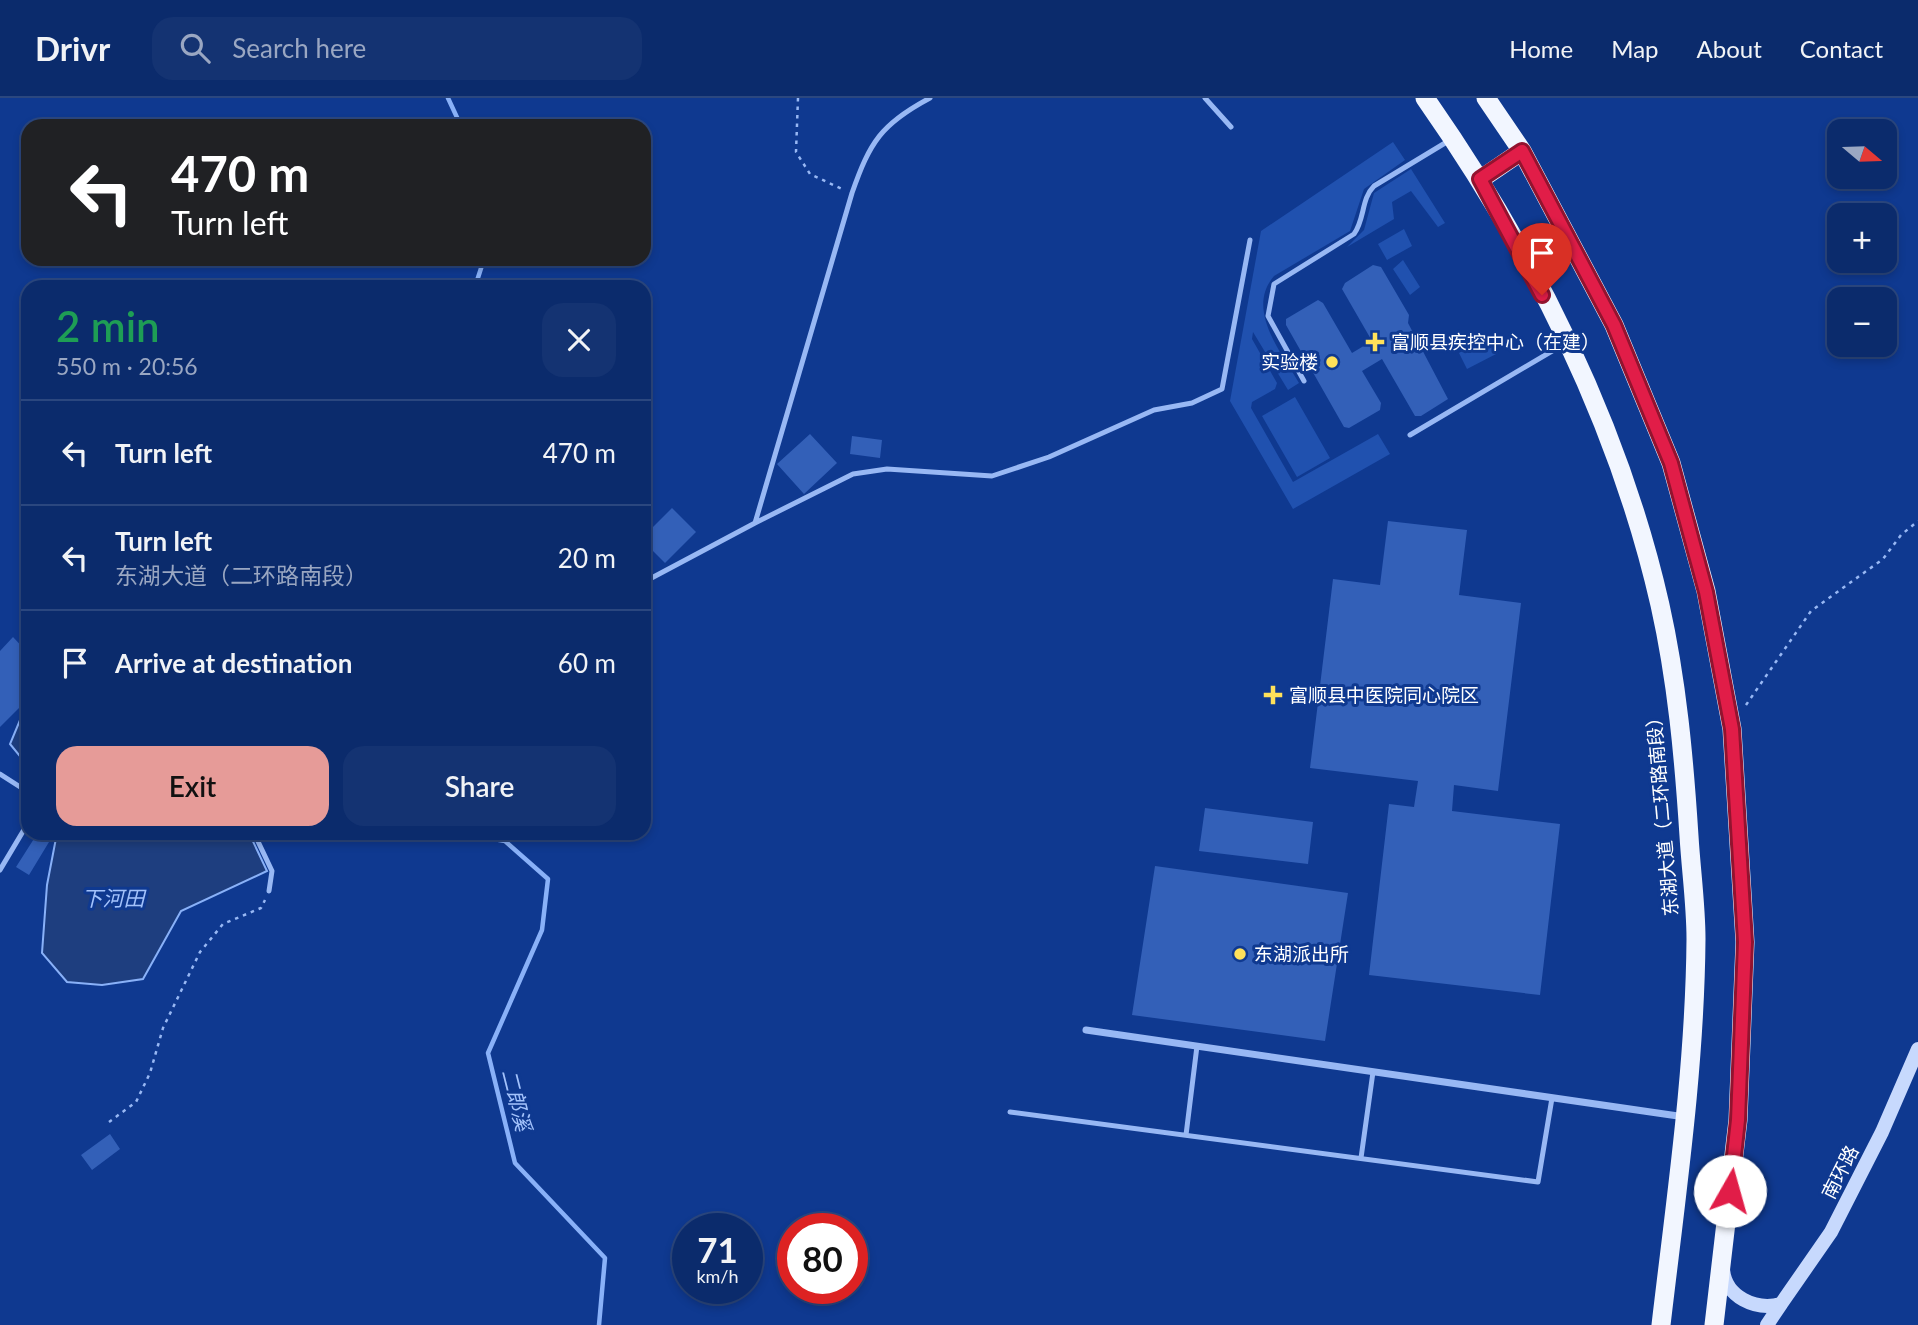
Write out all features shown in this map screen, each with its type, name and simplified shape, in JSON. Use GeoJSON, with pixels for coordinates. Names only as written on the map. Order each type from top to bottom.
{"type":"FeatureCollection","features":[{"type":"Feature","properties":{"kind":"highway","name":"东湖大道（二环路南段）"},"geometry":{"type":"LineString","coordinates":[[1425,98],[1480,179],[1567,341],[1622,476],[1656,592],[1683,740],[1696,937],[1686,1117],[1661,1325]]}},
{"type":"Feature","properties":{"kind":"highway"},"geometry":{"type":"LineString","coordinates":[[1486,98],[1522,151],[1614,325],[1671,463],[1706,592],[1732,729],[1745,942],[1738,1120],[1714,1325]]}},
{"type":"Feature","properties":{"kind":"highway"},"geometry":{"type":"LineString","coordinates":[[1480,179],[1522,151]]}},
{"type":"Feature","properties":{"kind":"main road","name":"南环路"},"geometry":{"type":"LineString","coordinates":[[1767,1325],[1830,1232],[1882,1132],[1918,1049]]}},
{"type":"Feature","properties":{"kind":"main road"},"geometry":{"type":"LineString","coordinates":[[1722,1261],[1727,1284],[1747,1302],[1769,1307],[1781,1304]]}},
{"type":"Feature","properties":{"kind":"street"},"geometry":{"type":"LineString","coordinates":[[1086,1030],[1686,1117]]}},
{"type":"Feature","properties":{"kind":"lane"},"geometry":{"type":"LineString","coordinates":[[755,523],[852,193],[868,149],[902,113],[930,98]]}},
{"type":"Feature","properties":{"kind":"lane"},"geometry":{"type":"LineString","coordinates":[[1205,98],[1231,127]]}},
{"type":"Feature","properties":{"kind":"lane"},"geometry":{"type":"LineString","coordinates":[[1304,381],[1268,316],[1274,284],[1354,234],[1360,226],[1368,193],[1374,186],[1453,138]]}},
{"type":"Feature","properties":{"kind":"lane"},"geometry":{"type":"LineString","coordinates":[[651,578],[853,474],[887,469],[992,476],[1049,457],[1154,410],[1192,403],[1222,389],[1250,240]]}},
{"type":"Feature","properties":{"kind":"lane"},"geometry":{"type":"LineString","coordinates":[[1410,435],[1567,341]]}},
{"type":"Feature","properties":{"kind":"lane"},"geometry":{"type":"LineString","coordinates":[[0,774],[21,788]]}},
{"type":"Feature","properties":{"kind":"lane"},"geometry":{"type":"LineString","coordinates":[[0,870],[21,834]]}},
{"type":"Feature","properties":{"kind":"lane"},"geometry":{"type":"LineString","coordinates":[[257,840],[272,872],[270,891]]}},
{"type":"Feature","properties":{"kind":"lane"},"geometry":{"type":"LineString","coordinates":[[1186,1135],[1197,1046]]}},
{"type":"Feature","properties":{"kind":"lane"},"geometry":{"type":"LineString","coordinates":[[1361,1158],[1373,1072]]}},
{"type":"Feature","properties":{"kind":"lane"},"geometry":{"type":"LineString","coordinates":[[1010,1112],[1538,1182],[1552,1098]]}},
{"type":"Feature","properties":{"kind":"path"},"geometry":{"type":"LineString","coordinates":[[798,98],[796,152],[810,174],[852,193]]}},
{"type":"Feature","properties":{"kind":"path"},"geometry":{"type":"LineString","coordinates":[[1732,729],[1752,692],[1811,611],[1883,559],[1901,535],[1918,521]]}},
{"type":"Feature","properties":{"kind":"path"},"geometry":{"type":"LineString","coordinates":[[109,1122],[136,1102],[150,1073],[163,1028],[200,952],[223,925],[261,908],[270,891]]}},
{"type":"Feature","properties":{"kind":"shaded area"},"geometry":{"type":"Polygon","coordinates":[[[1393,142],[1405,160],[1364,189],[1350,231],[1274,276],[1266,289],[1263,303],[1269,331],[1299,383],[1288,390],[1253,332],[1252,339],[1277,383],[1275,389],[1252,402],[1251,408],[1293,482],[1378,434],[1390,454],[1293,509],[1230,401],[1261,231],[1393,142]]]}},
{"type":"Feature","properties":{"kind":"shaded area"},"geometry":{"type":"Polygon","coordinates":[[[1411,169],[1445,223],[1438,227],[1411,191],[1392,202],[1394,219],[1347,247],[1364,230],[1374,193],[1411,169]]]}},
{"type":"Feature","properties":{"kind":"shaded area"},"geometry":{"type":"Polygon","coordinates":[[[1404,229],[1412,246],[1387,260],[1378,244],[1404,229]]]}},
{"type":"Feature","properties":{"kind":"shaded area"},"geometry":{"type":"Polygon","coordinates":[[[1403,260],[1420,287],[1410,295],[1393,269],[1403,260]]]}},
{"type":"Feature","properties":{"kind":"shaded area"},"geometry":{"type":"Polygon","coordinates":[[[1488,336],[1498,353],[1467,369],[1459,353],[1488,336]]]}},
{"type":"Feature","properties":{"kind":"shaded area"},"geometry":{"type":"Polygon","coordinates":[[[1295,397],[1330,458],[1297,477],[1262,416],[1295,397]]]}},
{"type":"Feature","properties":{"kind":"water"},"geometry":{"type":"Polygon","coordinates":[[[21,718],[21,757],[10,744],[21,718]]]}},
{"type":"Feature","properties":{"kind":"water","name":"下河田"},"geometry":{"type":"Polygon","coordinates":[[[56,840],[252,840],[267,871],[181,911],[143,979],[102,985],[67,982],[42,953],[47,885],[56,840]]]}},
{"type":"Feature","properties":{"kind":"building"},"geometry":{"type":"Polygon","coordinates":[[[1373,265],[1381,267],[1409,315],[1408,323],[1448,399],[1421,416],[1415,416],[1382,359],[1362,371],[1381,403],[1380,410],[1349,428],[1344,427],[1286,325],[1286,319],[1318,300],[1323,303],[1352,353],[1372,341],[1342,289],[1345,283],[1373,265]]]}},
{"type":"Feature","properties":{"kind":"building"},"geometry":{"type":"Polygon","coordinates":[[[810,434],[837,463],[804,494],[777,464],[810,434]]]}},
{"type":"Feature","properties":{"kind":"building"},"geometry":{"type":"Polygon","coordinates":[[[852,436],[882,440],[880,458],[850,454],[852,436]]]}},
{"type":"Feature","properties":{"kind":"building"},"geometry":{"type":"Polygon","coordinates":[[[672,508],[696,532],[665,563],[651,549],[651,529],[672,508]]]}},
{"type":"Feature","properties":{"kind":"building"},"geometry":{"type":"Polygon","coordinates":[[[1388,521],[1467,530],[1459,595],[1521,603],[1498,791],[1454,785],[1452,811],[1560,824],[1540,995],[1369,975],[1389,804],[1414,807],[1418,781],[1310,768],[1333,579],[1380,585],[1388,521]]]}},
{"type":"Feature","properties":{"kind":"building"},"geometry":{"type":"Polygon","coordinates":[[[13,637],[21,646],[21,706],[0,727],[0,651],[13,637]]]}},
{"type":"Feature","properties":{"kind":"building"},"geometry":{"type":"Polygon","coordinates":[[[1205,808],[1313,822],[1308,864],[1199,851],[1205,808]]]}},
{"type":"Feature","properties":{"kind":"building"},"geometry":{"type":"Polygon","coordinates":[[[33,840],[49,842],[29,875],[16,867],[33,840]]]}},
{"type":"Feature","properties":{"kind":"building","name":"东湖派出所"},"geometry":{"type":"Polygon","coordinates":[[[1155,866],[1348,893],[1325,1041],[1132,1015],[1155,866]]]}},
{"type":"Feature","properties":{"kind":"building"},"geometry":{"type":"Polygon","coordinates":[[[110,1134],[120,1149],[92,1170],[81,1155],[110,1134]]]}},
{"type":"Feature","properties":{"kind":"waterway","name":"二郎溪"},"geometry":{"type":"LineString","coordinates":[[448,98],[458,119]]}},
{"type":"Feature","properties":{"kind":"waterway","name":"二郎溪"},"geometry":{"type":"LineString","coordinates":[[477,280],[482,266]]}},
{"type":"Feature","properties":{"kind":"waterway","name":"二郎溪"},"geometry":{"type":"LineString","coordinates":[[499,840],[505,841],[548,879],[542,930],[488,1053],[515,1163],[605,1258],[599,1325]]}},
{"type":"Feature","properties":{"kind":"place","name":"富顺县疾控中心（在建）"},"geometry":{"type":"Point","coordinates":[1375,342]}},
{"type":"Feature","properties":{"kind":"place","name":"实验楼"},"geometry":{"type":"Point","coordinates":[1332,362]}},
{"type":"Feature","properties":{"kind":"place","name":"富顺县中医院同心院区"},"geometry":{"type":"Point","coordinates":[1273,695]}},
{"type":"Feature","properties":{"kind":"place","name":"东湖派出所"},"geometry":{"type":"Point","coordinates":[1240,954]}},
{"type":"Feature","properties":{"kind":"route"},"geometry":{"type":"LineString","coordinates":[[1542,295],[1480,179],[1522,151],[1614,325],[1671,463],[1706,592],[1732,729],[1745,942],[1738,1120],[1730,1191]]}}]}
